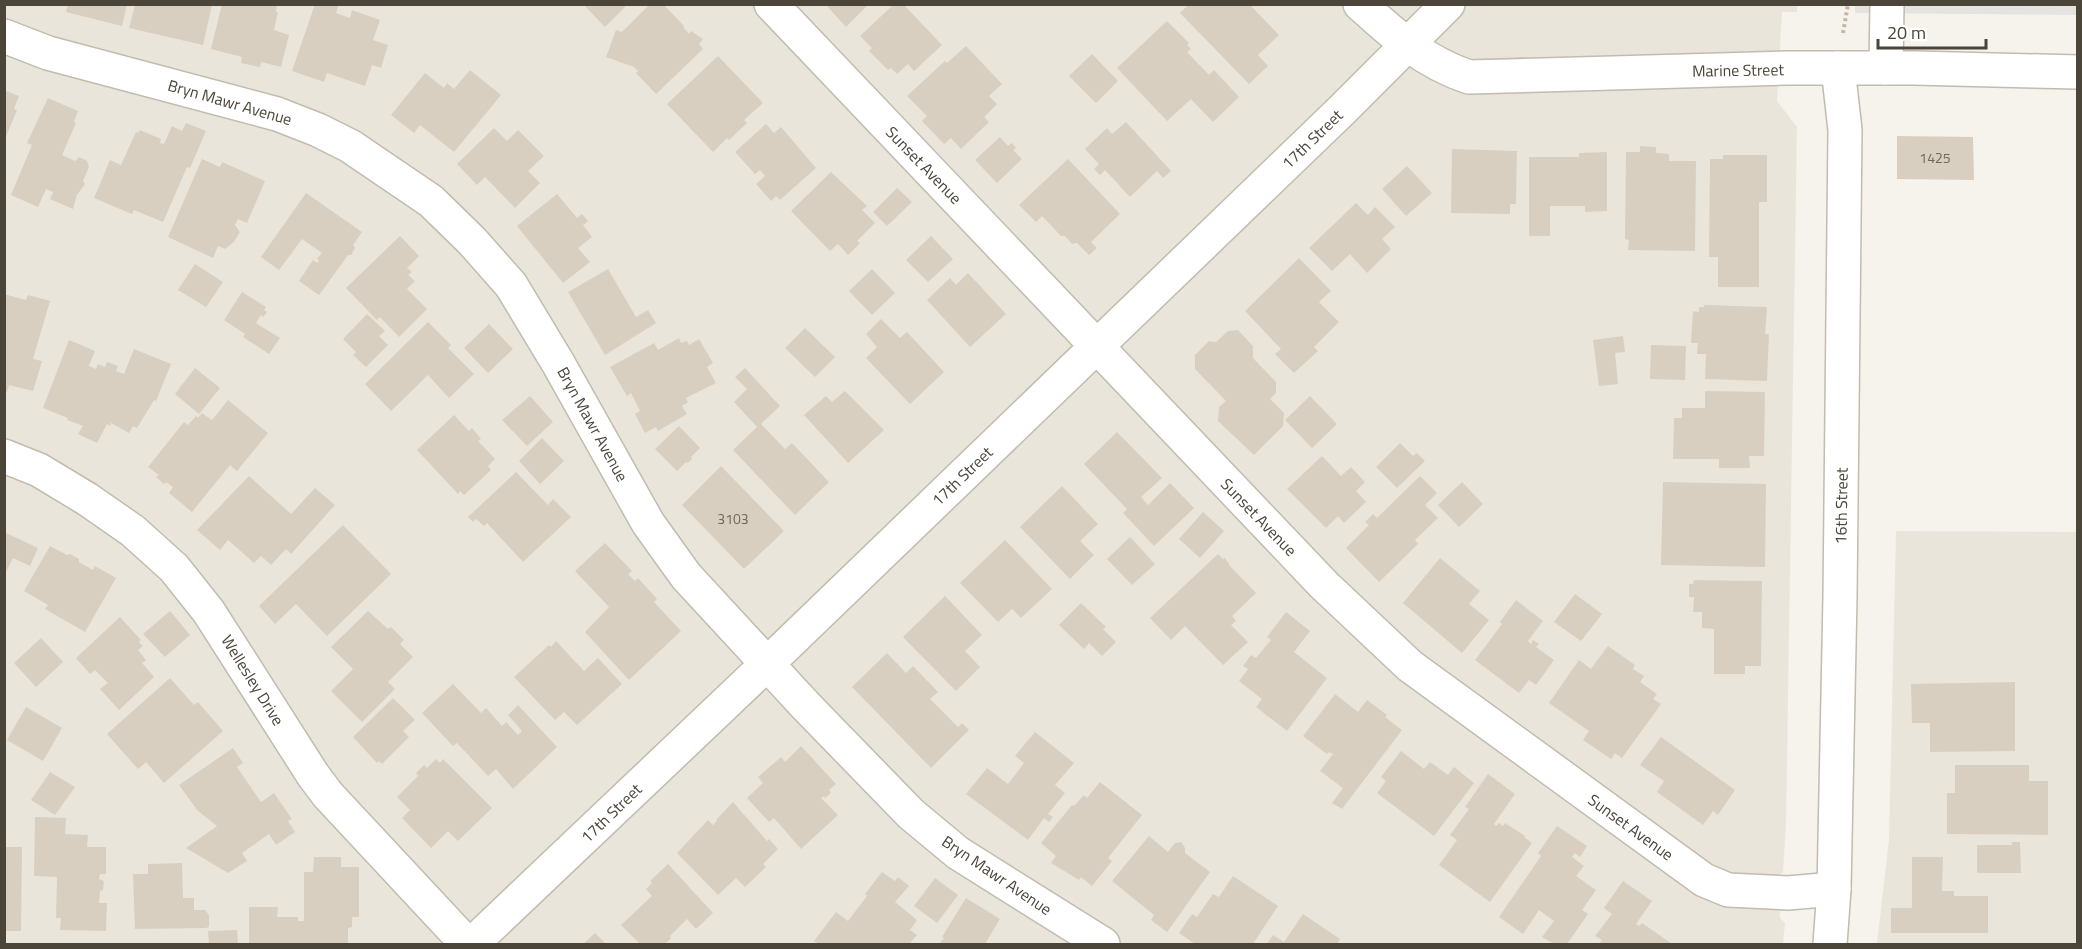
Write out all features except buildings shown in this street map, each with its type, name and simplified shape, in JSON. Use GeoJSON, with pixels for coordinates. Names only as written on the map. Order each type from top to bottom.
{"type":"FeatureCollection","features":[{"type":"Feature","properties":{"kind":"street","name":"Sunset Avenue"},"geometry":{"type":"LineString","coordinates":[[771,4],[1324,585],[1410,666],[1704,880],[1728,890],[1740,891],[1788,893],[1834,889]]}},
{"type":"Feature","properties":{"kind":"street","name":"Marine Street"},"geometry":{"type":"LineString","coordinates":[[1360,4],[1407,45],[1452,71],[1469,77],[1838,68],[2078,72]]}},
{"type":"Feature","properties":{"kind":"street","name":"17th Street"},"geometry":{"type":"LineString","coordinates":[[472,945],[1097,346],[1448,4]]}},
{"type":"Feature","properties":{"kind":"street"},"geometry":{"type":"LineString","coordinates":[[1886,68],[1887,4]]}},
{"type":"Feature","properties":{"kind":"street","name":"Bryn Mawr Avenue"},"geometry":{"type":"LineString","coordinates":[[4,36],[48,53],[277,114],[318,130],[350,146],[431,201],[472,241],[511,285],[558,363],[648,523],[686,576],[911,814],[958,852],[1103,945]]}},
{"type":"Feature","properties":{"kind":"street","name":"16th Street"},"geometry":{"type":"LineString","coordinates":[[1830,945],[1834,889],[1840,597],[1845,130],[1838,68]]}},
{"type":"Feature","properties":{"kind":"street","name":"Wellesley Drive"},"geometry":{"type":"LineString","coordinates":[[4,456],[39,470],[87,499],[133,531],[174,568],[209,612],[323,789],[467,945]]}},
{"type":"Feature","properties":{"kind":"shaded area"},"geometry":{"type":"Polygon","coordinates":[[[1855,4],[2078,5],[2077,15],[1855,13],[1855,4]]]}},
{"type":"Feature","properties":{"kind":"shaded area"},"geometry":{"type":"Polygon","coordinates":[[[5,5],[1797,5],[1797,12],[1782,12],[1777,101],[1797,127],[1786,824],[1783,872],[1779,875],[1780,918],[1785,923],[1783,944],[5,944],[5,5]]]}},
{"type":"Feature","properties":{"kind":"shaded area"},"geometry":{"type":"Polygon","coordinates":[[[1896,531],[2077,532],[2077,944],[1877,944],[1889,839],[1896,531]]]}}]}
